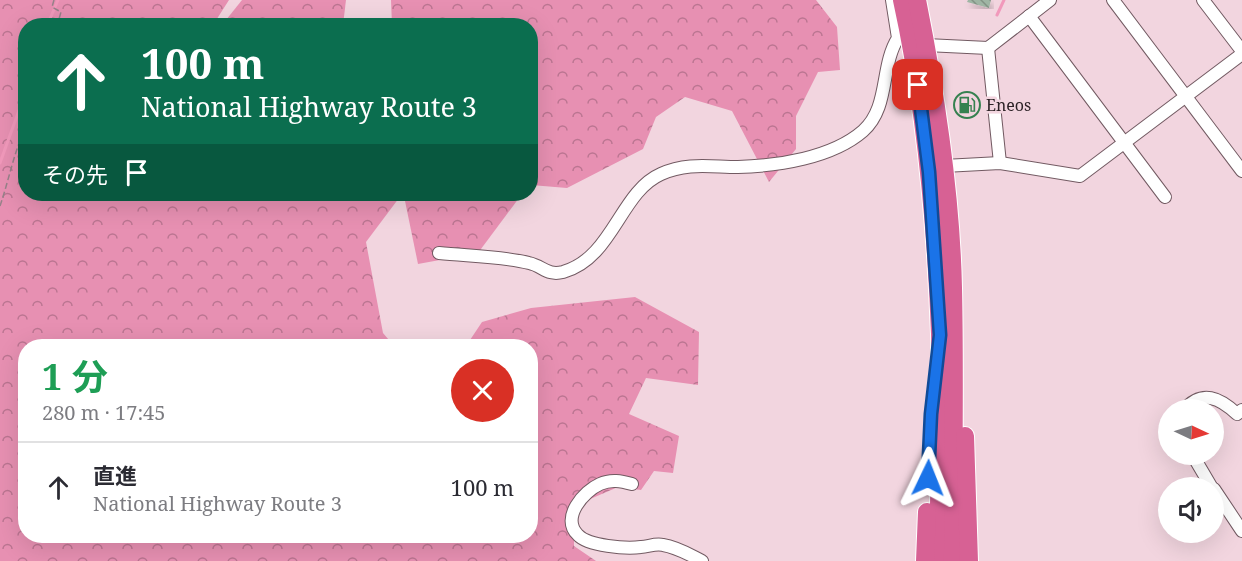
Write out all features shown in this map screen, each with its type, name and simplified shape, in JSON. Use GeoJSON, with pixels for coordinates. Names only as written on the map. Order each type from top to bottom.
{"type":"FeatureCollection","features":[{"type":"Feature","properties":{"kind":"highway"},"geometry":{"type":"LineString","coordinates":[[902,0],[921,105],[936,169]]}},
{"type":"Feature","properties":{"kind":"highway"},"geometry":{"type":"LineString","coordinates":[[917,0],[926,45],[936,169],[946,334],[952,561]]}},
{"type":"Feature","properties":{"kind":"highway"},"geometry":{"type":"LineString","coordinates":[[925,561],[931,414],[946,334]]}},
{"type":"Feature","properties":{"kind":"highway"},"geometry":{"type":"LineString","coordinates":[[938,561],[946,334]]}},
{"type":"Feature","properties":{"kind":"highway"},"geometry":{"type":"LineString","coordinates":[[946,334],[963,386],[969,561]]}},
{"type":"Feature","properties":{"kind":"street"},"geometry":{"type":"LineString","coordinates":[[439,253],[531,263],[546,272],[561,272],[576,266],[601,246],[637,194],[659,175],[681,166],[690,165],[738,167],[780,164],[821,152],[851,139],[863,131],[872,120],[883,91],[892,48],[898,38],[892,0]]}},
{"type":"Feature","properties":{"kind":"street"},"geometry":{"type":"LineString","coordinates":[[926,45],[988,48],[1050,0]]}},
{"type":"Feature","properties":{"kind":"street"},"geometry":{"type":"LineString","coordinates":[[1113,0],[1242,171]]}},
{"type":"Feature","properties":{"kind":"street"},"geometry":{"type":"LineString","coordinates":[[936,169],[1000,163],[1080,176],[1242,53],[1203,0]]}},
{"type":"Feature","properties":{"kind":"street"},"geometry":{"type":"LineString","coordinates":[[1029,16],[1165,197]]}},
{"type":"Feature","properties":{"kind":"street"},"geometry":{"type":"LineString","coordinates":[[988,48],[1000,163]]}},
{"type":"Feature","properties":{"kind":"street"},"geometry":{"type":"LineString","coordinates":[[1198,399],[1210,397],[1214,399]]}},
{"type":"Feature","properties":{"kind":"street"},"geometry":{"type":"LineString","coordinates":[[1224,404],[1237,414],[1242,410]]}},
{"type":"Feature","properties":{"kind":"street"},"geometry":{"type":"LineString","coordinates":[[632,484],[608,482],[584,494],[573,514],[572,524],[579,538],[595,544],[629,547],[661,544],[702,561]]}},
{"type":"Feature","properties":{"kind":"street"},"geometry":{"type":"LineString","coordinates":[[1224,504],[1242,531]]}},
{"type":"Feature","properties":{"kind":"path"},"geometry":{"type":"LineString","coordinates":[[54,0],[52,7],[61,12],[59,18]]}},
{"type":"Feature","properties":{"kind":"path"},"geometry":{"type":"LineString","coordinates":[[0,206],[18,144]]}},
{"type":"Feature","properties":{"kind":"green space"},"geometry":{"type":"Polygon","coordinates":[[[0,0],[229,0],[217,18],[18,18],[18,201],[397,201],[366,242],[383,333],[388,339],[18,339],[18,543],[538,543],[538,339],[471,339],[482,322],[531,308],[635,297],[699,332],[698,385],[646,378],[629,414],[679,436],[673,473],[654,471],[641,490],[618,487],[574,506],[574,546],[596,561],[0,561],[0,0]]]}},
{"type":"Feature","properties":{"kind":"green space"},"geometry":{"type":"Polygon","coordinates":[[[242,0],[346,0],[344,18],[228,18],[242,0]]]}},
{"type":"Feature","properties":{"kind":"green space"},"geometry":{"type":"Polygon","coordinates":[[[391,0],[816,0],[837,27],[840,70],[818,72],[796,116],[796,149],[769,182],[732,111],[685,97],[656,117],[643,149],[567,188],[538,186],[538,18],[392,18],[391,0]]]}},
{"type":"Feature","properties":{"kind":"green space"},"geometry":{"type":"Polygon","coordinates":[[[405,201],[517,201],[478,253],[418,264],[405,201]]]}},
{"type":"Feature","properties":{"kind":"building"},"geometry":{"type":"Polygon","coordinates":[[[968,0],[991,0],[989,8],[967,2],[968,0]]]}},
{"type":"Feature","properties":{"kind":"waterway"},"geometry":{"type":"LineString","coordinates":[[50,18],[58,0]]}},
{"type":"Feature","properties":{"kind":"waterway"},"geometry":{"type":"LineString","coordinates":[[997,15],[1004,0]]}},
{"type":"Feature","properties":{"kind":"waterway"},"geometry":{"type":"LineString","coordinates":[[0,163],[18,113]]}},
{"type":"Feature","properties":{"kind":"place","name":"Eneos"},"geometry":{"type":"Point","coordinates":[967,105]}},
{"type":"Feature","properties":{"kind":"route"},"geometry":{"type":"LineString","coordinates":[[918,85],[929,172],[940,335],[931,414],[928,478]]}}]}
